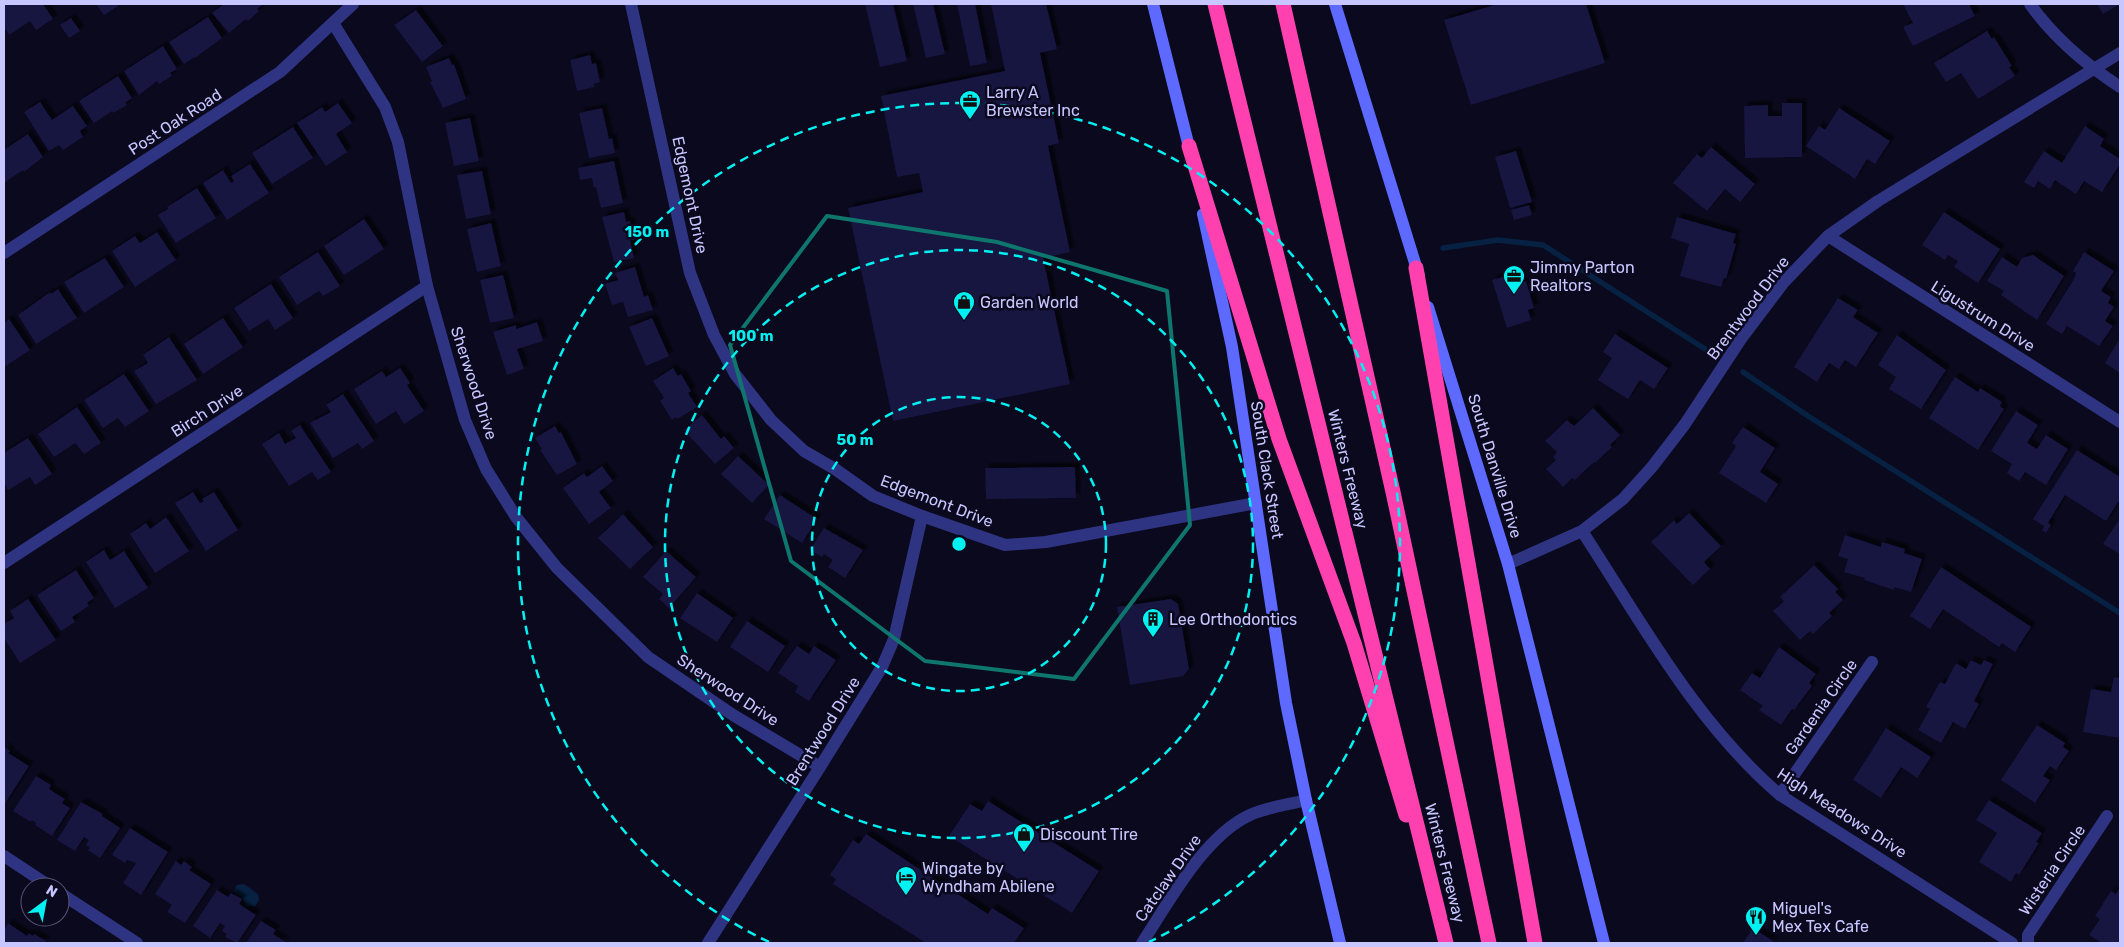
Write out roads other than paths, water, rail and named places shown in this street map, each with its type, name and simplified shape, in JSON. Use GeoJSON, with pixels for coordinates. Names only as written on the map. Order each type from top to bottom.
{"type":"FeatureCollection","features":[{"type":"Feature","properties":{"kind":"highway","name":"Winters Freeway"},"geometry":{"type":"LineString","coordinates":[[1215,4],[1446,943]]}},
{"type":"Feature","properties":{"kind":"highway","name":"Winters Freeway"},"geometry":{"type":"LineString","coordinates":[[1283,4],[1393,492],[1489,943]]}},
{"type":"Feature","properties":{"kind":"highway"},"geometry":{"type":"LineString","coordinates":[[1189,146],[1279,439],[1354,643],[1446,943]]}},
{"type":"Feature","properties":{"kind":"highway"},"geometry":{"type":"LineString","coordinates":[[1416,268],[1488,665],[1535,943]]}},
{"type":"Feature","properties":{"kind":"main road","name":"South Clack Street"},"geometry":{"type":"LineString","coordinates":[[1154,4],[1189,146],[1232,347],[1286,703],[1306,800],[1340,943]]}},
{"type":"Feature","properties":{"kind":"main road","name":"South Danville Drive"},"geometry":{"type":"LineString","coordinates":[[1335,4],[1508,564],[1604,943]]}},
{"type":"Feature","properties":{"kind":"street","name":"Post Oak Road"},"geometry":{"type":"LineString","coordinates":[[4,253],[280,72],[353,4]]}},
{"type":"Feature","properties":{"kind":"street","name":"Edgemont Drive"},"geometry":{"type":"LineString","coordinates":[[631,4],[690,273],[714,335],[735,374],[771,420],[804,451],[835,469],[873,496],[922,516],[1005,545],[1046,542],[1256,503]]}},
{"type":"Feature","properties":{"kind":"street"},"geometry":{"type":"LineString","coordinates":[[2030,4],[2056,37],[2093,69],[2120,87]]}},
{"type":"Feature","properties":{"kind":"street","name":"Sherwood Drive"},"geometry":{"type":"LineString","coordinates":[[333,23],[385,107],[398,142],[427,286],[465,420],[486,470],[516,517],[557,568],[648,657],[733,715],[820,767]]}},
{"type":"Feature","properties":{"kind":"street","name":"Brentwood Drive"},"geometry":{"type":"LineString","coordinates":[[1508,564],[1582,531],[1623,499],[1652,467],[1685,424],[1741,339],[1784,282],[1828,236],[1878,201],[2120,53]]}},
{"type":"Feature","properties":{"kind":"street","name":"Ligustrum Drive"},"geometry":{"type":"LineString","coordinates":[[1828,236],[2120,422]]}},
{"type":"Feature","properties":{"kind":"street","name":"Birch Drive"},"geometry":{"type":"LineString","coordinates":[[4,563],[427,286]]}},
{"type":"Feature","properties":{"kind":"street","name":"Brentwood Drive"},"geometry":{"type":"LineString","coordinates":[[708,943],[882,666],[894,640],[922,516]]}},
{"type":"Feature","properties":{"kind":"street","name":"High Meadows Drive"},"geometry":{"type":"LineString","coordinates":[[1582,531],[1705,718],[1754,773],[1780,796],[2012,943]]}},
{"type":"Feature","properties":{"kind":"street","name":"Gardenia Circle"},"geometry":{"type":"LineString","coordinates":[[1780,796],[1872,662]]}},
{"type":"Feature","properties":{"kind":"street","name":"Catclaw Drive"},"geometry":{"type":"LineString","coordinates":[[1142,943],[1184,877],[1214,840],[1250,815],[1306,800]]}},
{"type":"Feature","properties":{"kind":"street","name":"Wisteria Circle"},"geometry":{"type":"LineString","coordinates":[[2028,943],[2028,935],[2107,816]]}},
{"type":"Feature","properties":{"kind":"street"},"geometry":{"type":"LineString","coordinates":[[4,856],[36,877]]}},
{"type":"Feature","properties":{"kind":"street"},"geometry":{"type":"LineString","coordinates":[[70,899],[138,943]]}},
{"type":"Feature","properties":{"kind":"water"},"geometry":{"type":"Polygon","coordinates":[[[244,884],[258,894],[259,900],[255,906],[246,906],[241,896],[235,893],[234,890],[237,885],[244,884]]]}},
{"type":"Feature","properties":{"kind":"waterway"},"geometry":{"type":"LineString","coordinates":[[1443,248],[1498,240],[1543,245],[1705,349]]}},
{"type":"Feature","properties":{"kind":"waterway"},"geometry":{"type":"LineString","coordinates":[[1743,372],[1808,416],[2120,613]]}},
{"type":"Feature","properties":{"kind":"place","name":"Larry A Brewster Inc"},"geometry":{"type":"Point","coordinates":[970,120]}},
{"type":"Feature","properties":{"kind":"place","name":"Jimmy Parton Realtors"},"geometry":{"type":"Point","coordinates":[1514,295]}},
{"type":"Feature","properties":{"kind":"place","name":"Garden World"},"geometry":{"type":"Point","coordinates":[964,321]}},
{"type":"Feature","properties":{"kind":"place","name":"Lee Orthodontics"},"geometry":{"type":"Point","coordinates":[1153,638]}},
{"type":"Feature","properties":{"kind":"place","name":"Discount Tire"},"geometry":{"type":"Point","coordinates":[1024,853]}},
{"type":"Feature","properties":{"kind":"place","name":"Wingate by Wyndham Abilene"},"geometry":{"type":"Point","coordinates":[906,896]}},
{"type":"Feature","properties":{"kind":"place","name":"Miguel's Mex Tex Cafe"},"geometry":{"type":"Point","coordinates":[1756,936]}}]}
